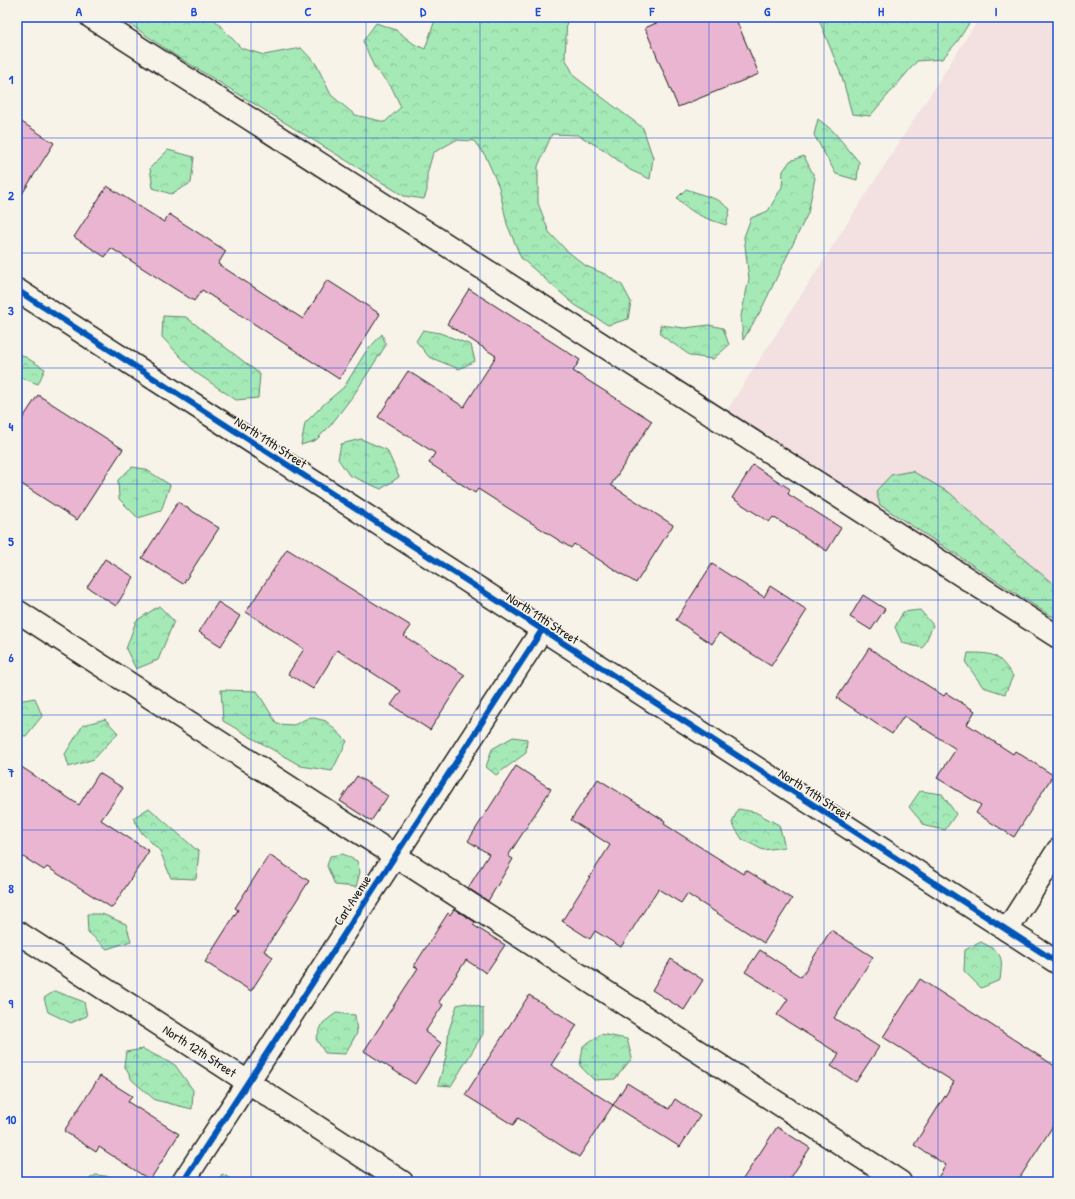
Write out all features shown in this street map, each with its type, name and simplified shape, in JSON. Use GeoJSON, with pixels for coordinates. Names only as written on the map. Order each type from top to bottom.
{"type":"FeatureCollection","features":[{"type":"Feature","properties":{"kind":"street"},"geometry":{"type":"LineString","coordinates":[[90,17],[1058,637]]}},
{"type":"Feature","properties":{"kind":"street","name":"North 11th Street"},"geometry":{"type":"LineString","coordinates":[[17,290],[1058,963]]}},
{"type":"Feature","properties":{"kind":"street"},"geometry":{"type":"LineString","coordinates":[[17,611],[900,1182]]}},
{"type":"Feature","properties":{"kind":"street","name":"Carl Avenue"},"geometry":{"type":"LineString","coordinates":[[183,1182],[542,630]]}},
{"type":"Feature","properties":{"kind":"street"},"geometry":{"type":"LineString","coordinates":[[1007,930],[1058,850]]}},
{"type":"Feature","properties":{"kind":"street","name":"North 12th Street"},"geometry":{"type":"LineString","coordinates":[[17,932],[402,1182]]}},
{"type":"Feature","properties":{"kind":"shaded area"},"geometry":{"type":"Polygon","coordinates":[[[980,17],[1058,17],[1058,627],[724,415],[980,17]]]}},
{"type":"Feature","properties":{"kind":"green space"},"geometry":{"type":"Polygon","coordinates":[[[120,17],[212,17],[241,48],[264,55],[301,48],[316,64],[331,95],[355,115],[385,122],[401,107],[392,88],[374,67],[363,41],[376,23],[396,30],[414,44],[425,49],[436,17],[567,17],[565,58],[575,77],[643,128],[653,158],[650,179],[630,170],[606,151],[578,135],[552,134],[538,166],[538,203],[549,232],[566,250],[586,266],[605,274],[622,285],[631,302],[628,319],[608,325],[575,305],[521,258],[507,224],[499,187],[486,157],[474,141],[456,140],[433,153],[427,174],[427,191],[424,199],[404,196],[170,52],[120,17]]]}},
{"type":"Feature","properties":{"kind":"green space"},"geometry":{"type":"Polygon","coordinates":[[[818,17],[973,17],[957,42],[942,59],[917,61],[870,116],[852,114],[842,77],[818,17]]]}},
{"type":"Feature","properties":{"kind":"green space"},"geometry":{"type":"Polygon","coordinates":[[[818,119],[833,131],[859,162],[857,180],[836,174],[814,135],[818,119]]]}},
{"type":"Feature","properties":{"kind":"green space"},"geometry":{"type":"Polygon","coordinates":[[[168,150],[194,157],[191,183],[171,194],[153,188],[150,168],[168,150]]]}},
{"type":"Feature","properties":{"kind":"green space"},"geometry":{"type":"Polygon","coordinates":[[[804,156],[815,178],[808,213],[760,312],[743,340],[741,316],[749,279],[744,237],[751,218],[768,211],[782,187],[783,171],[790,161],[804,156]]]}},
{"type":"Feature","properties":{"kind":"green space"},"geometry":{"type":"Polygon","coordinates":[[[686,189],[718,200],[730,209],[726,225],[700,215],[683,204],[677,198],[686,189]]]}},
{"type":"Feature","properties":{"kind":"green space"},"geometry":{"type":"Polygon","coordinates":[[[163,316],[186,317],[260,374],[258,398],[236,400],[195,372],[162,337],[163,316]]]}},
{"type":"Feature","properties":{"kind":"green space"},"geometry":{"type":"Polygon","coordinates":[[[660,325],[685,328],[709,325],[723,328],[729,345],[713,359],[691,356],[661,335],[660,325]]]}},
{"type":"Feature","properties":{"kind":"green space"},"geometry":{"type":"Polygon","coordinates":[[[423,330],[440,333],[471,345],[475,361],[459,369],[429,357],[416,341],[423,330]]]}},
{"type":"Feature","properties":{"kind":"green space"},"geometry":{"type":"Polygon","coordinates":[[[382,334],[386,345],[355,393],[330,426],[316,440],[301,445],[305,423],[344,387],[365,353],[382,334]]]}},
{"type":"Feature","properties":{"kind":"green space"},"geometry":{"type":"Polygon","coordinates":[[[17,352],[45,369],[38,384],[17,376],[17,352]]]}},
{"type":"Feature","properties":{"kind":"green space"},"geometry":{"type":"Polygon","coordinates":[[[361,439],[387,450],[399,477],[381,489],[349,475],[338,459],[341,444],[361,439]]]}},
{"type":"Feature","properties":{"kind":"green space"},"geometry":{"type":"Polygon","coordinates":[[[132,467],[145,469],[170,485],[161,511],[138,518],[119,499],[118,480],[132,467]]]}},
{"type":"Feature","properties":{"kind":"green space"},"geometry":{"type":"Polygon","coordinates":[[[912,471],[950,493],[994,534],[1058,588],[1058,618],[1049,615],[880,505],[876,491],[891,475],[912,471]]]}},
{"type":"Feature","properties":{"kind":"green space"},"geometry":{"type":"Polygon","coordinates":[[[159,606],[174,621],[158,660],[136,669],[126,649],[136,621],[159,606]]]}},
{"type":"Feature","properties":{"kind":"green space"},"geometry":{"type":"Polygon","coordinates":[[[920,610],[933,625],[923,648],[902,643],[895,627],[903,612],[920,610]]]}},
{"type":"Feature","properties":{"kind":"green space"},"geometry":{"type":"Polygon","coordinates":[[[968,653],[990,654],[995,656],[1003,663],[1013,676],[1005,694],[983,687],[966,663],[968,653]]]}},
{"type":"Feature","properties":{"kind":"green space"},"geometry":{"type":"Polygon","coordinates":[[[221,690],[257,691],[277,724],[294,725],[310,717],[326,721],[347,741],[332,771],[301,766],[223,721],[221,690]]]}},
{"type":"Feature","properties":{"kind":"green space"},"geometry":{"type":"Polygon","coordinates":[[[35,698],[42,716],[26,736],[17,735],[17,703],[18,701],[35,698]]]}},
{"type":"Feature","properties":{"kind":"green space"},"geometry":{"type":"Polygon","coordinates":[[[105,719],[118,733],[94,759],[69,767],[65,754],[83,725],[105,719]]]}},
{"type":"Feature","properties":{"kind":"green space"},"geometry":{"type":"Polygon","coordinates":[[[513,737],[527,739],[526,753],[496,775],[486,767],[492,749],[513,737]]]}},
{"type":"Feature","properties":{"kind":"green space"},"geometry":{"type":"Polygon","coordinates":[[[920,791],[942,794],[956,814],[945,830],[925,826],[909,807],[920,791]]]}},
{"type":"Feature","properties":{"kind":"green space"},"geometry":{"type":"Polygon","coordinates":[[[149,808],[199,852],[196,879],[171,878],[160,851],[142,833],[133,818],[149,808]]]}},
{"type":"Feature","properties":{"kind":"green space"},"geometry":{"type":"Polygon","coordinates":[[[738,809],[755,812],[779,825],[785,847],[763,850],[742,839],[732,823],[738,809]]]}},
{"type":"Feature","properties":{"kind":"green space"},"geometry":{"type":"Polygon","coordinates":[[[343,854],[357,861],[360,872],[356,887],[335,885],[327,866],[330,856],[343,854]]]}},
{"type":"Feature","properties":{"kind":"green space"},"geometry":{"type":"Polygon","coordinates":[[[87,914],[102,914],[126,924],[131,941],[107,949],[88,932],[87,914]]]}},
{"type":"Feature","properties":{"kind":"green space"},"geometry":{"type":"Polygon","coordinates":[[[981,942],[994,949],[1000,956],[1001,965],[1000,980],[981,988],[964,971],[965,950],[981,942]]]}},
{"type":"Feature","properties":{"kind":"green space"},"geometry":{"type":"Polygon","coordinates":[[[55,991],[84,1002],[87,1016],[71,1023],[48,1012],[44,998],[55,991]]]}},
{"type":"Feature","properties":{"kind":"green space"},"geometry":{"type":"Polygon","coordinates":[[[466,1003],[483,1008],[483,1034],[451,1086],[438,1085],[446,1057],[449,1030],[457,1005],[466,1003]]]}},
{"type":"Feature","properties":{"kind":"green space"},"geometry":{"type":"Polygon","coordinates":[[[336,1013],[355,1015],[357,1033],[345,1054],[325,1053],[316,1039],[323,1023],[336,1013]]]}},
{"type":"Feature","properties":{"kind":"green space"},"geometry":{"type":"Polygon","coordinates":[[[601,1034],[627,1039],[632,1058],[615,1079],[594,1080],[580,1066],[583,1046],[601,1034]]]}},
{"type":"Feature","properties":{"kind":"green space"},"geometry":{"type":"Polygon","coordinates":[[[143,1049],[175,1065],[193,1090],[192,1109],[155,1100],[132,1080],[124,1065],[126,1052],[143,1049]]]}},
{"type":"Feature","properties":{"kind":"green space"},"geometry":{"type":"Polygon","coordinates":[[[222,1174],[236,1182],[217,1182],[222,1174]]]}},
{"type":"Feature","properties":{"kind":"green space"},"geometry":{"type":"Polygon","coordinates":[[[96,1175],[114,1177],[130,1182],[84,1182],[96,1175]]]}},
{"type":"Feature","properties":{"kind":"building"},"geometry":{"type":"Polygon","coordinates":[[[670,17],[735,17],[759,74],[678,107],[645,28],[670,17]]]}},
{"type":"Feature","properties":{"kind":"building"},"geometry":{"type":"Polygon","coordinates":[[[17,119],[54,143],[17,202],[17,119]]]}},
{"type":"Feature","properties":{"kind":"building"},"geometry":{"type":"Polygon","coordinates":[[[107,186],[164,222],[169,214],[226,251],[218,264],[303,319],[327,280],[380,314],[339,379],[202,290],[194,301],[111,248],[105,257],[74,237],[107,186]]]}},
{"type":"Feature","properties":{"kind":"building"},"geometry":{"type":"Polygon","coordinates":[[[469,289],[580,360],[573,371],[652,421],[611,485],[673,525],[636,583],[574,544],[571,548],[478,489],[475,493],[429,463],[435,453],[378,417],[408,371],[464,407],[496,356],[447,324],[469,289]]]}},
{"type":"Feature","properties":{"kind":"building"},"geometry":{"type":"Polygon","coordinates":[[[38,395],[123,449],[77,520],[17,481],[17,427],[38,395]]]}},
{"type":"Feature","properties":{"kind":"building"},"geometry":{"type":"Polygon","coordinates":[[[753,465],[790,489],[788,494],[841,528],[827,551],[773,517],[769,522],[732,498],[753,465]]]}},
{"type":"Feature","properties":{"kind":"building"},"geometry":{"type":"Polygon","coordinates":[[[178,502],[219,528],[183,584],[142,558],[178,502]]]}},
{"type":"Feature","properties":{"kind":"building"},"geometry":{"type":"Polygon","coordinates":[[[287,549],[411,626],[404,636],[465,675],[430,730],[391,705],[401,691],[337,650],[313,689],[288,674],[304,649],[246,612],[287,549]]]}},
{"type":"Feature","properties":{"kind":"building"},"geometry":{"type":"Polygon","coordinates":[[[105,559],[134,577],[116,606],[87,587],[105,559]]]}},
{"type":"Feature","properties":{"kind":"building"},"geometry":{"type":"Polygon","coordinates":[[[712,564],[764,597],[770,586],[807,610],[771,666],[719,633],[712,644],[676,620],[712,564]]]}},
{"type":"Feature","properties":{"kind":"building"},"geometry":{"type":"Polygon","coordinates":[[[863,595],[885,609],[871,630],[850,617],[863,595]]]}},
{"type":"Feature","properties":{"kind":"building"},"geometry":{"type":"Polygon","coordinates":[[[218,602],[240,616],[221,646],[199,632],[218,602]]]}},
{"type":"Feature","properties":{"kind":"building"},"geometry":{"type":"Polygon","coordinates":[[[869,648],[944,696],[946,693],[975,711],[967,724],[1013,754],[1015,751],[1053,775],[1014,837],[976,813],[981,805],[937,778],[956,749],[904,716],[892,734],[837,698],[869,648]]]}},
{"type":"Feature","properties":{"kind":"building"},"geometry":{"type":"Polygon","coordinates":[[[17,764],[79,805],[99,773],[123,788],[101,820],[149,851],[112,908],[47,867],[44,870],[17,853],[17,764]]]}},
{"type":"Feature","properties":{"kind":"building"},"geometry":{"type":"Polygon","coordinates":[[[516,766],[551,789],[508,856],[513,859],[488,901],[468,888],[489,854],[468,841],[516,766]]]}},
{"type":"Feature","properties":{"kind":"building"},"geometry":{"type":"Polygon","coordinates":[[[357,776],[388,796],[371,821],[340,801],[357,776]]]}},
{"type":"Feature","properties":{"kind":"building"},"geometry":{"type":"Polygon","coordinates":[[[598,779],[665,821],[664,824],[743,874],[746,870],[792,899],[764,943],[687,894],[681,903],[658,889],[621,947],[595,931],[590,939],[562,921],[610,845],[571,820],[598,779]]]}},
{"type":"Feature","properties":{"kind":"building"},"geometry":{"type":"Polygon","coordinates":[[[269,855],[309,881],[264,951],[273,957],[251,991],[205,962],[238,910],[235,908],[269,855]]]}},
{"type":"Feature","properties":{"kind":"building"},"geometry":{"type":"Polygon","coordinates":[[[454,909],[475,922],[473,925],[505,945],[486,973],[466,960],[439,1002],[443,1005],[425,1032],[441,1043],[415,1084],[364,1051],[418,968],[414,966],[448,913],[450,915],[454,909]]]}},
{"type":"Feature","properties":{"kind":"building"},"geometry":{"type":"Polygon","coordinates":[[[831,930],[873,957],[834,1018],[879,1047],[856,1082],[831,1066],[839,1054],[777,1015],[788,999],[745,972],[760,950],[801,977],[831,930]]]}},
{"type":"Feature","properties":{"kind":"building"},"geometry":{"type":"Polygon","coordinates":[[[671,959],[703,980],[684,1010],[652,990],[671,959]]]}},
{"type":"Feature","properties":{"kind":"building"},"geometry":{"type":"Polygon","coordinates":[[[920,979],[1058,1068],[1058,1118],[1017,1182],[935,1182],[946,1165],[914,1145],[954,1082],[883,1037],[920,979]]]}},
{"type":"Feature","properties":{"kind":"building"},"geometry":{"type":"Polygon","coordinates":[[[529,995],[577,1025],[551,1065],[613,1105],[579,1157],[518,1118],[513,1125],[465,1095],[529,995]]]}},
{"type":"Feature","properties":{"kind":"building"},"geometry":{"type":"Polygon","coordinates":[[[100,1076],[132,1096],[128,1102],[179,1134],[150,1180],[99,1147],[96,1152],[64,1131],[100,1076]]]}},
{"type":"Feature","properties":{"kind":"building"},"geometry":{"type":"Polygon","coordinates":[[[627,1083],[669,1109],[675,1099],[700,1116],[680,1147],[613,1105],[627,1083]]]}},
{"type":"Feature","properties":{"kind":"building"},"geometry":{"type":"Polygon","coordinates":[[[777,1127],[810,1148],[788,1182],[741,1182],[777,1127]]]}},
{"type":"Feature","properties":{"kind":"cycle path"},"geometry":{"type":"LineString","coordinates":[[17,290],[1058,963]]}},
{"type":"Feature","properties":{"kind":"cycle path"},"geometry":{"type":"LineString","coordinates":[[183,1182],[542,630]]}}]}
